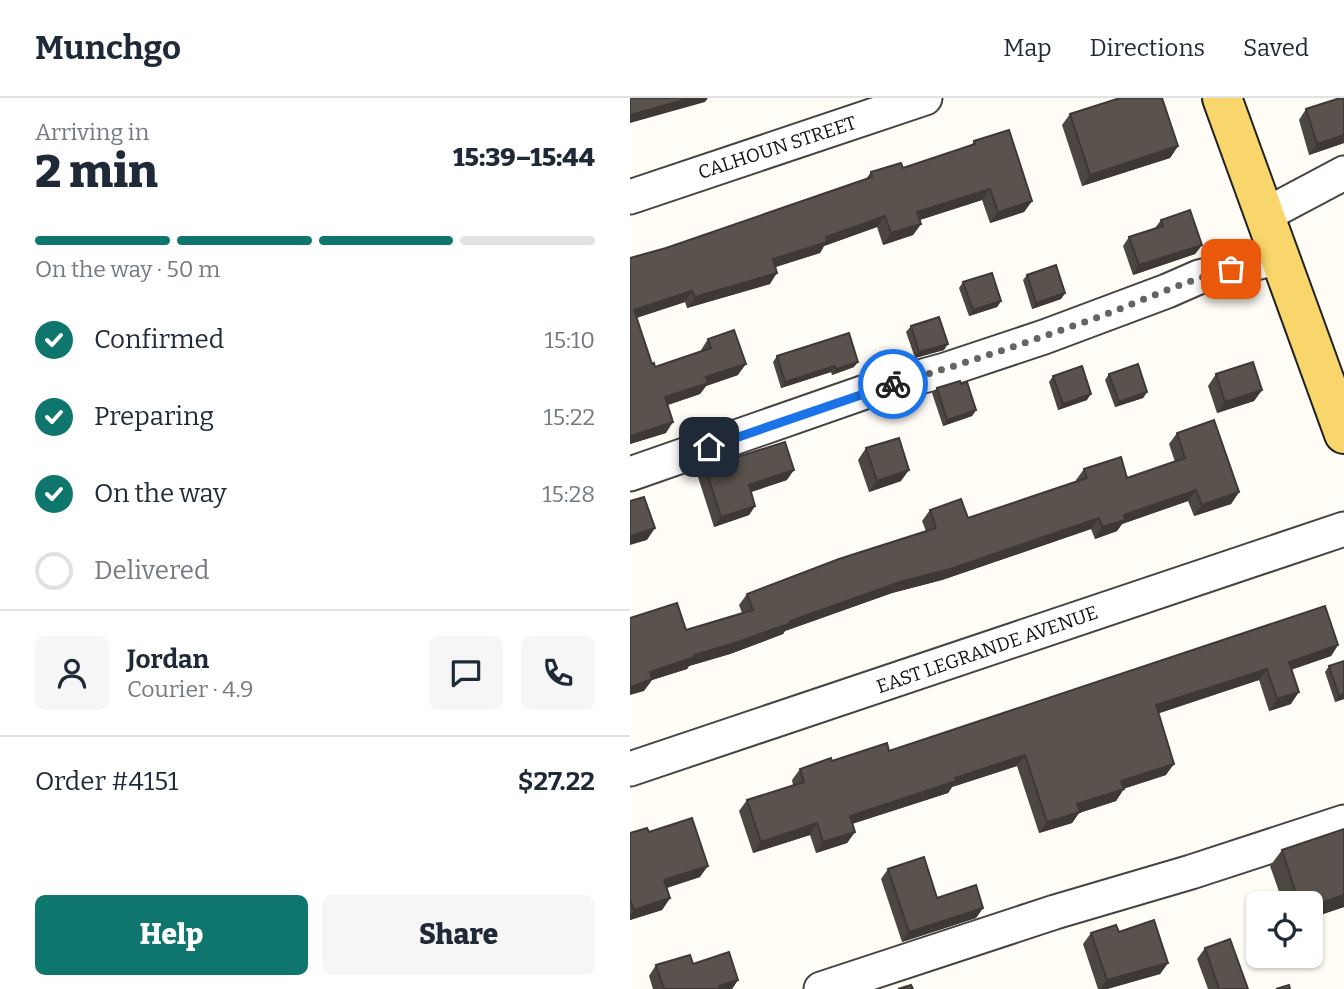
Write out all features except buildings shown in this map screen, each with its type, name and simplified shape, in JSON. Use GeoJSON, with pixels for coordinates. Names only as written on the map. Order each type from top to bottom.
{"type":"FeatureCollection","features":[{"type":"Feature","properties":{"kind":"main road"},"geometry":{"type":"LineString","coordinates":[[1222,98],[1344,434]]}},
{"type":"Feature","properties":{"kind":"street","name":"CALHOUN STREET"},"geometry":{"type":"LineString","coordinates":[[630,197],[925,98]]}},
{"type":"Feature","properties":{"kind":"street"},"geometry":{"type":"LineString","coordinates":[[1265,215],[1344,173]]}},
{"type":"Feature","properties":{"kind":"street"},"geometry":{"type":"LineString","coordinates":[[630,474],[865,392],[945,370],[1044,337],[1199,277],[1280,257]]}},
{"type":"Feature","properties":{"kind":"street","name":"EAST LEGRANDE AVENUE"},"geometry":{"type":"LineString","coordinates":[[630,769],[1344,529]]}},
{"type":"Feature","properties":{"kind":"street"},"geometry":{"type":"LineString","coordinates":[[821,989],[1055,912],[1191,872],[1344,822]]}},
{"type":"Feature","properties":{"kind":"way so far"},"geometry":{"type":"LineString","coordinates":[[893,384],[1044,337],[1199,277],[1231,269]]}},
{"type":"Feature","properties":{"kind":"route"},"geometry":{"type":"LineString","coordinates":[[709,447],[893,384]]}}]}
